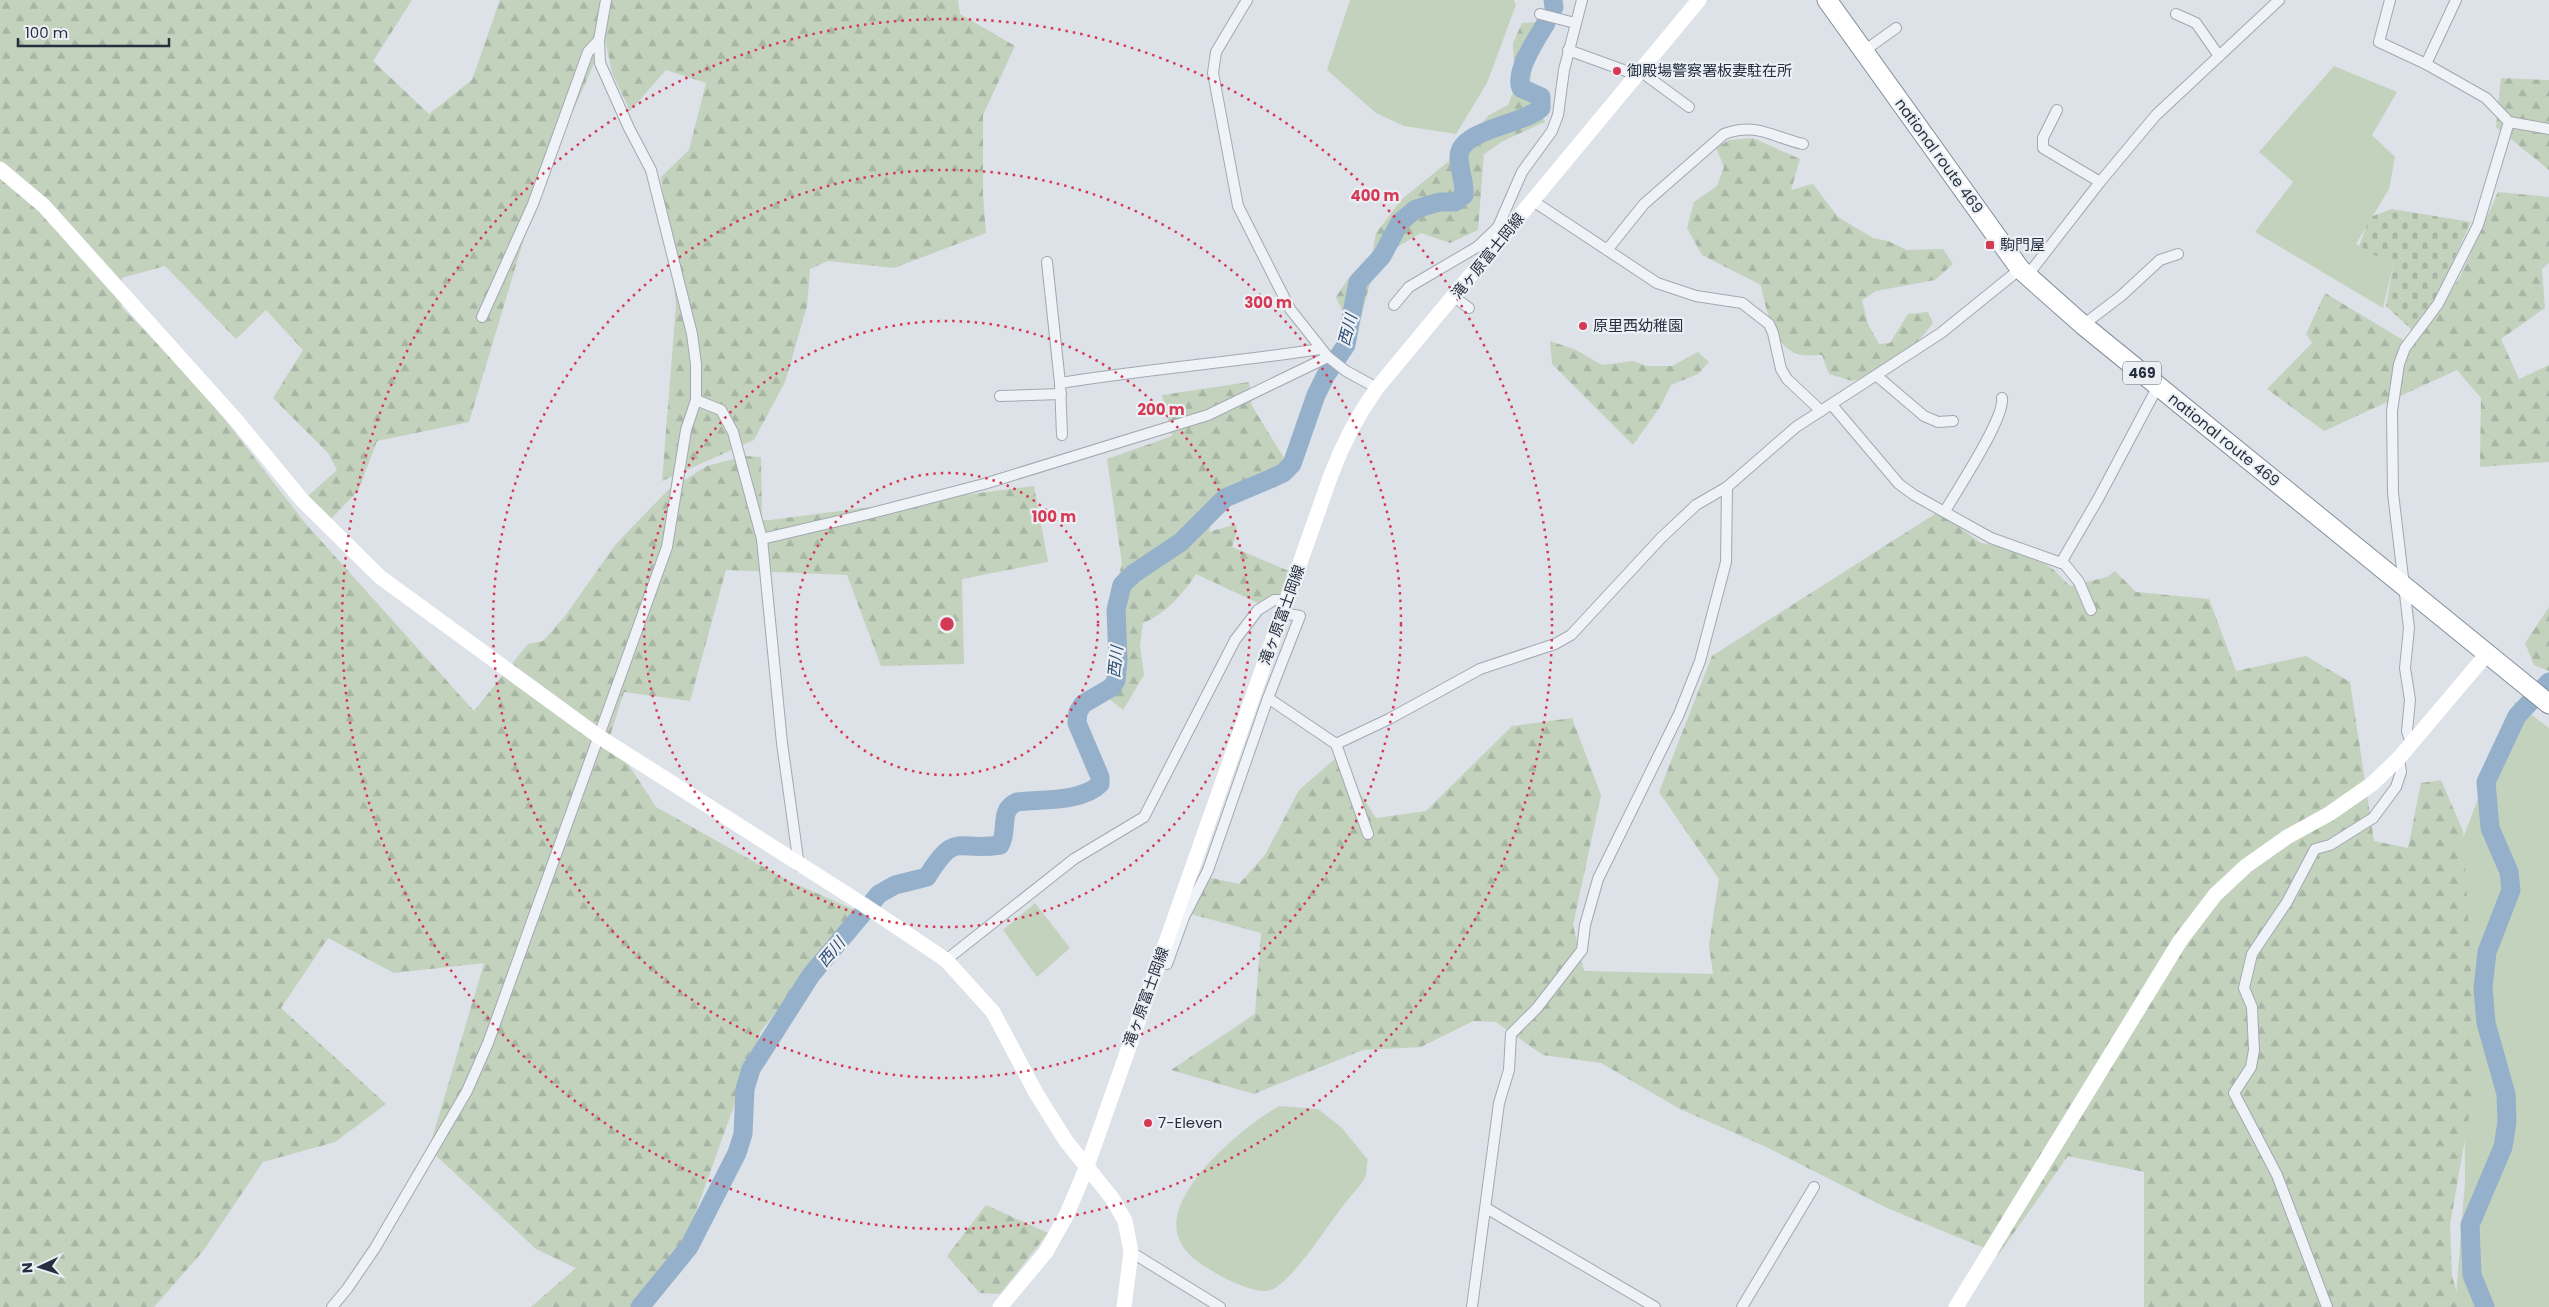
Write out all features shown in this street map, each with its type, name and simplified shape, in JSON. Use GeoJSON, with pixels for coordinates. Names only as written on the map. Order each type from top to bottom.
{"type":"FeatureCollection","features":[{"type":"Feature","properties":{"kind":"highway","name":"national route 469"},"geometry":{"type":"LineString","coordinates":[[1827,0],[2023,272],[2083,325],[2486,655],[2549,704]]}},
{"type":"Feature","properties":{"kind":"street"},"geometry":{"type":"LineString","coordinates":[[332,1307],[347,1289],[375,1248],[468,1088],[488,1043],[667,547],[686,430],[696,400],[696,364],[692,334],[651,170],[629,128],[600,63],[600,40],[606,0]]}},
{"type":"Feature","properties":{"kind":"street"},"geometry":{"type":"LineString","coordinates":[[1394,305],[1409,287],[1502,230],[1522,172],[1552,131],[1562,98],[1568,50],[1582,0]]}},
{"type":"Feature","properties":{"kind":"street","name":"滝ヶ原富士岡線"},"geometry":{"type":"LineString","coordinates":[[1000,1307],[1046,1252],[1067,1214],[1087,1166],[1345,440],[1358,413],[1454,297],[1502,230],[1533,201],[1699,0]]}},
{"type":"Feature","properties":{"kind":"street"},"geometry":{"type":"LineString","coordinates":[[1336,744],[1389,720],[1480,669],[1555,644],[1571,635],[1661,538],[1696,505],[1727,487],[1796,427],[1941,334],[2023,272],[2156,115],[2279,0]]}},
{"type":"Feature","properties":{"kind":"street"},"geometry":{"type":"LineString","coordinates":[[2390,0],[2379,42],[2426,64],[2486,98],[2509,122],[2549,129]]}},
{"type":"Feature","properties":{"kind":"street"},"geometry":{"type":"LineString","coordinates":[[2426,64],[2456,0]]}},
{"type":"Feature","properties":{"kind":"street"},"geometry":{"type":"LineString","coordinates":[[1245,3],[1216,52],[1213,73],[1238,206],[1290,309],[1325,353],[1343,368],[1377,388]]}},
{"type":"Feature","properties":{"kind":"street"},"geometry":{"type":"LineString","coordinates":[[1540,14],[1575,23]]}},
{"type":"Feature","properties":{"kind":"street"},"geometry":{"type":"LineString","coordinates":[[2176,14],[2196,23],[2219,56]]}},
{"type":"Feature","properties":{"kind":"street"},"geometry":{"type":"LineString","coordinates":[[1864,51],[1896,28]]}},
{"type":"Feature","properties":{"kind":"street"},"geometry":{"type":"LineString","coordinates":[[482,317],[533,204],[588,52],[600,40]]}},
{"type":"Feature","properties":{"kind":"street"},"geometry":{"type":"LineString","coordinates":[[1568,50],[1638,73],[1689,107]]}},
{"type":"Feature","properties":{"kind":"street"},"geometry":{"type":"LineString","coordinates":[[2057,110],[2043,138],[2043,148],[2100,182]]}},
{"type":"Feature","properties":{"kind":"street"},"geometry":{"type":"LineString","coordinates":[[2411,743],[2407,731],[2410,700],[2405,668],[2409,628],[2393,493],[2392,412],[2399,364],[2405,348],[2438,304],[2478,225],[2509,122]]}},
{"type":"Feature","properties":{"kind":"street"},"geometry":{"type":"LineString","coordinates":[[1607,250],[1644,204],[1724,134],[1740,128],[1754,128],[1803,144]]}},
{"type":"Feature","properties":{"kind":"street"},"geometry":{"type":"LineString","coordinates":[[0,169],[44,206],[101,267],[236,420],[302,500],[338,538],[380,577],[598,736],[799,866],[864,905],[946,960],[993,1012],[1036,1093],[1066,1141],[1112,1198],[1125,1221],[1131,1252],[1124,1307]]}},
{"type":"Feature","properties":{"kind":"street"},"geometry":{"type":"LineString","coordinates":[[1533,201],[1657,283],[1696,296],[1742,304],[1769,324],[1781,369],[1787,379],[1821,411]]}},
{"type":"Feature","properties":{"kind":"street"},"geometry":{"type":"LineString","coordinates":[[2083,325],[2121,296],[2160,260],[2178,254]]}},
{"type":"Feature","properties":{"kind":"street"},"geometry":{"type":"LineString","coordinates":[[1048,262],[1061,394],[1062,435]]}},
{"type":"Feature","properties":{"kind":"street"},"geometry":{"type":"LineString","coordinates":[[1454,297],[1469,308]]}},
{"type":"Feature","properties":{"kind":"street"},"geometry":{"type":"LineString","coordinates":[[1060,383],[1144,369],[1325,353]]}},
{"type":"Feature","properties":{"kind":"street"},"geometry":{"type":"LineString","coordinates":[[762,539],[984,484],[1208,415],[1325,353]]}},
{"type":"Feature","properties":{"kind":"street"},"geometry":{"type":"LineString","coordinates":[[1877,376],[1924,416],[1938,422],[1953,421]]}},
{"type":"Feature","properties":{"kind":"street"},"geometry":{"type":"LineString","coordinates":[[1832,405],[1900,484],[1914,495],[1992,538],[2060,563],[2098,499],[2158,386]]}},
{"type":"Feature","properties":{"kind":"street"},"geometry":{"type":"LineString","coordinates":[[1000,396],[1061,394]]}},
{"type":"Feature","properties":{"kind":"street"},"geometry":{"type":"LineString","coordinates":[[1946,511],[1996,422],[2003,404],[2002,398]]}},
{"type":"Feature","properties":{"kind":"street"},"geometry":{"type":"LineString","coordinates":[[696,400],[721,410],[733,432],[762,539],[782,743],[799,866]]}},
{"type":"Feature","properties":{"kind":"street"},"geometry":{"type":"LineString","coordinates":[[1472,1307],[1499,1103],[1509,1070],[1511,1034],[1538,1008],[1582,950],[1585,925],[1598,879],[1679,714],[1700,661],[1726,562],[1727,487]]}},
{"type":"Feature","properties":{"kind":"street"},"geometry":{"type":"LineString","coordinates":[[2062,561],[2078,582],[2091,610]]}},
{"type":"Feature","properties":{"kind":"street"},"geometry":{"type":"LineString","coordinates":[[946,960],[1074,859],[1144,818],[1236,640],[1258,610],[1274,600],[1300,616],[1268,698],[1208,870],[1184,917],[1167,964]]}},
{"type":"Feature","properties":{"kind":"street"},"geometry":{"type":"LineString","coordinates":[[1956,1307],[2180,941],[2215,896],[2246,866],[2287,837],[2336,810],[2372,784],[2399,758],[2486,655]]}},
{"type":"Feature","properties":{"kind":"street"},"geometry":{"type":"LineString","coordinates":[[1268,698],[1336,744],[1368,834]]}},
{"type":"Feature","properties":{"kind":"street"},"geometry":{"type":"LineString","coordinates":[[2327,1307],[2277,1175],[2234,1093],[2251,1067],[2254,1050],[2252,1008],[2244,988],[2252,954],[2287,902],[2315,849],[2330,844],[2373,818],[2396,787],[2401,772],[2399,758]]}},
{"type":"Feature","properties":{"kind":"street"},"geometry":{"type":"LineString","coordinates":[[1742,1307],[1814,1187]]}},
{"type":"Feature","properties":{"kind":"street"},"geometry":{"type":"LineString","coordinates":[[1486,1208],[1655,1307]]}},
{"type":"Feature","properties":{"kind":"street"},"geometry":{"type":"LineString","coordinates":[[1131,1252],[1220,1307]]}},
{"type":"Feature","properties":{"kind":"green space"},"geometry":{"type":"Polygon","coordinates":[[[0,0],[412,0],[373,61],[429,114],[472,80],[500,0],[958,0],[960,14],[1015,46],[983,115],[983,194],[986,233],[894,268],[828,261],[810,269],[807,306],[785,382],[754,440],[662,481],[676,305],[661,177],[689,150],[706,83],[666,70],[630,111],[612,73],[605,39],[540,185],[469,422],[377,441],[358,491],[328,522],[308,496],[337,470],[328,453],[273,398],[303,350],[266,310],[236,339],[165,266],[122,278],[122,307],[205,394],[305,523],[474,711],[528,644],[543,641],[565,616],[616,544],[668,490],[707,466],[745,456],[761,457],[762,521],[1034,486],[1048,562],[962,579],[964,664],[881,666],[847,575],[726,570],[690,701],[624,692],[610,736],[656,807],[787,880],[857,911],[761,1031],[678,1261],[646,1307],[531,1307],[576,1268],[536,1249],[429,1149],[484,963],[394,973],[328,938],[281,1008],[386,1104],[335,1142],[263,1162],[203,1251],[154,1307],[0,1307],[0,0]]]}},
{"type":"Feature","properties":{"kind":"green space"},"geometry":{"type":"Polygon","coordinates":[[[1350,0],[1514,0],[1516,5],[1487,83],[1456,134],[1404,126],[1376,113],[1327,70],[1350,0]]]}},
{"type":"Feature","properties":{"kind":"green space"},"geometry":{"type":"Polygon","coordinates":[[[1536,22],[1530,86],[1545,122],[1503,141],[1484,154],[1478,230],[1450,243],[1421,233],[1383,255],[1370,283],[1361,317],[1342,310],[1336,297],[1348,279],[1371,259],[1376,233],[1402,199],[1449,161],[1489,115],[1508,105],[1515,88],[1513,43],[1522,23],[1536,22]]]}},
{"type":"Feature","properties":{"kind":"green space"},"geometry":{"type":"Polygon","coordinates":[[[2334,66],[2397,92],[2372,135],[2395,157],[2389,189],[2356,244],[2393,266],[2383,308],[2255,232],[2293,182],[2259,152],[2334,66]]]}},
{"type":"Feature","properties":{"kind":"green space"},"geometry":{"type":"Polygon","coordinates":[[[2501,78],[2549,80],[2549,170],[2496,127],[2501,78]]]}},
{"type":"Feature","properties":{"kind":"green space"},"geometry":{"type":"Polygon","coordinates":[[[1753,138],[1800,159],[1791,190],[1813,184],[1838,217],[1873,238],[1888,241],[1907,250],[1943,249],[1953,264],[1935,280],[1876,291],[1862,300],[1868,324],[1879,344],[1890,343],[1908,314],[1928,312],[1933,323],[1915,345],[1863,378],[1852,381],[1829,374],[1822,355],[1802,355],[1793,352],[1785,346],[1773,327],[1765,305],[1761,285],[1702,255],[1687,228],[1694,202],[1717,186],[1724,167],[1716,148],[1729,140],[1753,138]]]}},
{"type":"Feature","properties":{"kind":"green space"},"geometry":{"type":"Polygon","coordinates":[[[2498,192],[2549,197],[2549,263],[2542,269],[2545,308],[2501,339],[2519,379],[2549,365],[2549,462],[2480,467],[2481,398],[2457,370],[2324,431],[2267,389],[2312,343],[2306,334],[2325,293],[2413,346],[2460,277],[2498,192]]]}},
{"type":"Feature","properties":{"kind":"green space"},"geometry":{"type":"Polygon","coordinates":[[[2392,209],[2471,222],[2436,298],[2412,330],[2386,306],[2393,266],[2359,246],[2370,217],[2392,209]]]}},
{"type":"Feature","properties":{"kind":"green space"},"geometry":{"type":"Polygon","coordinates":[[[1550,341],[1576,350],[1602,365],[1633,361],[1647,366],[1672,366],[1698,352],[1709,362],[1698,374],[1671,385],[1660,407],[1633,445],[1552,364],[1550,341]]]}},
{"type":"Feature","properties":{"kind":"green space"},"geometry":{"type":"Polygon","coordinates":[[[1249,382],[1252,406],[1295,476],[1214,513],[1209,532],[1236,524],[1237,531],[1232,547],[1291,572],[1281,593],[1258,603],[1196,574],[1173,603],[1158,615],[1143,623],[1140,646],[1144,675],[1123,710],[1107,697],[1115,671],[1110,606],[1122,564],[1107,459],[1172,436],[1162,395],[1249,382]]]}},
{"type":"Feature","properties":{"kind":"green space"},"geometry":{"type":"Polygon","coordinates":[[[1938,512],[1981,543],[2025,550],[2054,570],[2070,586],[2107,577],[2115,571],[2136,592],[2209,599],[2236,671],[2306,656],[2350,682],[2374,841],[2408,848],[2421,783],[2441,780],[2463,831],[2477,1070],[2450,1225],[2452,1276],[2461,1307],[2144,1307],[2144,1172],[2068,1156],[1999,1254],[1889,1209],[1764,1146],[1680,1109],[1601,1063],[1543,1055],[1496,1022],[1473,1021],[1421,1047],[1363,1050],[1254,1094],[1171,1070],[1255,1014],[1261,933],[1191,914],[1202,876],[1239,884],[1265,855],[1299,790],[1337,757],[1376,818],[1426,811],[1512,726],[1572,718],[1601,795],[1573,925],[1584,971],[1713,974],[1709,945],[1719,879],[1659,792],[1712,656],[1938,512]]]}},
{"type":"Feature","properties":{"kind":"green space"},"geometry":{"type":"Polygon","coordinates":[[[2549,607],[2549,671],[2534,665],[2525,643],[2549,607]]]}},
{"type":"Feature","properties":{"kind":"green space"},"geometry":{"type":"Polygon","coordinates":[[[2515,702],[2549,728],[2549,1307],[2458,1307],[2456,1297],[2465,1181],[2463,838],[2515,702]]]}},
{"type":"Feature","properties":{"kind":"green space"},"geometry":{"type":"Polygon","coordinates":[[[1035,903],[1070,948],[1037,977],[1003,930],[1035,903]]]}},
{"type":"Feature","properties":{"kind":"green space"},"geometry":{"type":"Polygon","coordinates":[[[1279,1106],[1318,1109],[1342,1128],[1368,1160],[1366,1175],[1362,1182],[1304,1260],[1278,1286],[1272,1290],[1259,1291],[1228,1280],[1196,1260],[1185,1250],[1180,1241],[1177,1223],[1181,1203],[1208,1163],[1246,1129],[1279,1106]]]}},
{"type":"Feature","properties":{"kind":"green space"},"geometry":{"type":"Polygon","coordinates":[[[986,1205],[1048,1233],[1000,1294],[980,1293],[947,1256],[986,1205]]]}},
{"type":"Feature","properties":{"kind":"waterway","name":"西川"},"geometry":{"type":"LineString","coordinates":[[1553,0],[1554,7]]}},
{"type":"Feature","properties":{"kind":"waterway","name":"西川"},"geometry":{"type":"LineString","coordinates":[[640,1307],[689,1247],[737,1153],[743,1134],[745,1089],[751,1069],[811,975],[879,894],[895,885],[927,877],[944,853],[951,848],[958,846],[1000,845],[1003,839],[1006,815],[1011,806],[1017,802],[1072,797],[1092,790],[1100,784],[1100,777],[1077,723],[1078,712],[1083,704],[1112,687],[1116,680],[1118,660],[1116,610],[1122,585],[1133,574],[1181,542],[1225,498],[1283,473],[1292,464],[1316,395],[1326,375],[1346,345],[1358,282],[1382,256],[1400,222],[1416,209],[1439,202],[1455,202],[1464,195],[1459,157],[1462,148],[1469,140],[1493,128],[1521,119],[1541,108],[1541,97],[1521,88],[1520,81],[1523,64],[1546,23]]}},
{"type":"Feature","properties":{"kind":"waterway"},"geometry":{"type":"LineString","coordinates":[[2485,1307],[2472,1275],[2470,1225],[2503,1147],[2507,1122],[2506,1094],[2486,1023],[2483,988],[2487,952],[2511,890],[2509,872],[2490,828],[2486,782],[2517,716],[2549,682]]}},
{"type":"Feature","properties":{"kind":"place","name":"御殿場警察署板妻駐在所"},"geometry":{"type":"Point","coordinates":[1617,71]}},
{"type":"Feature","properties":{"kind":"place","name":"駒門屋"},"geometry":{"type":"Point","coordinates":[1990,245]}},
{"type":"Feature","properties":{"kind":"place","name":"原里西幼稚園"},"geometry":{"type":"Point","coordinates":[1583,326]}},
{"type":"Feature","properties":{"kind":"place","name":"7-Eleven"},"geometry":{"type":"Point","coordinates":[1148,1123]}}]}
